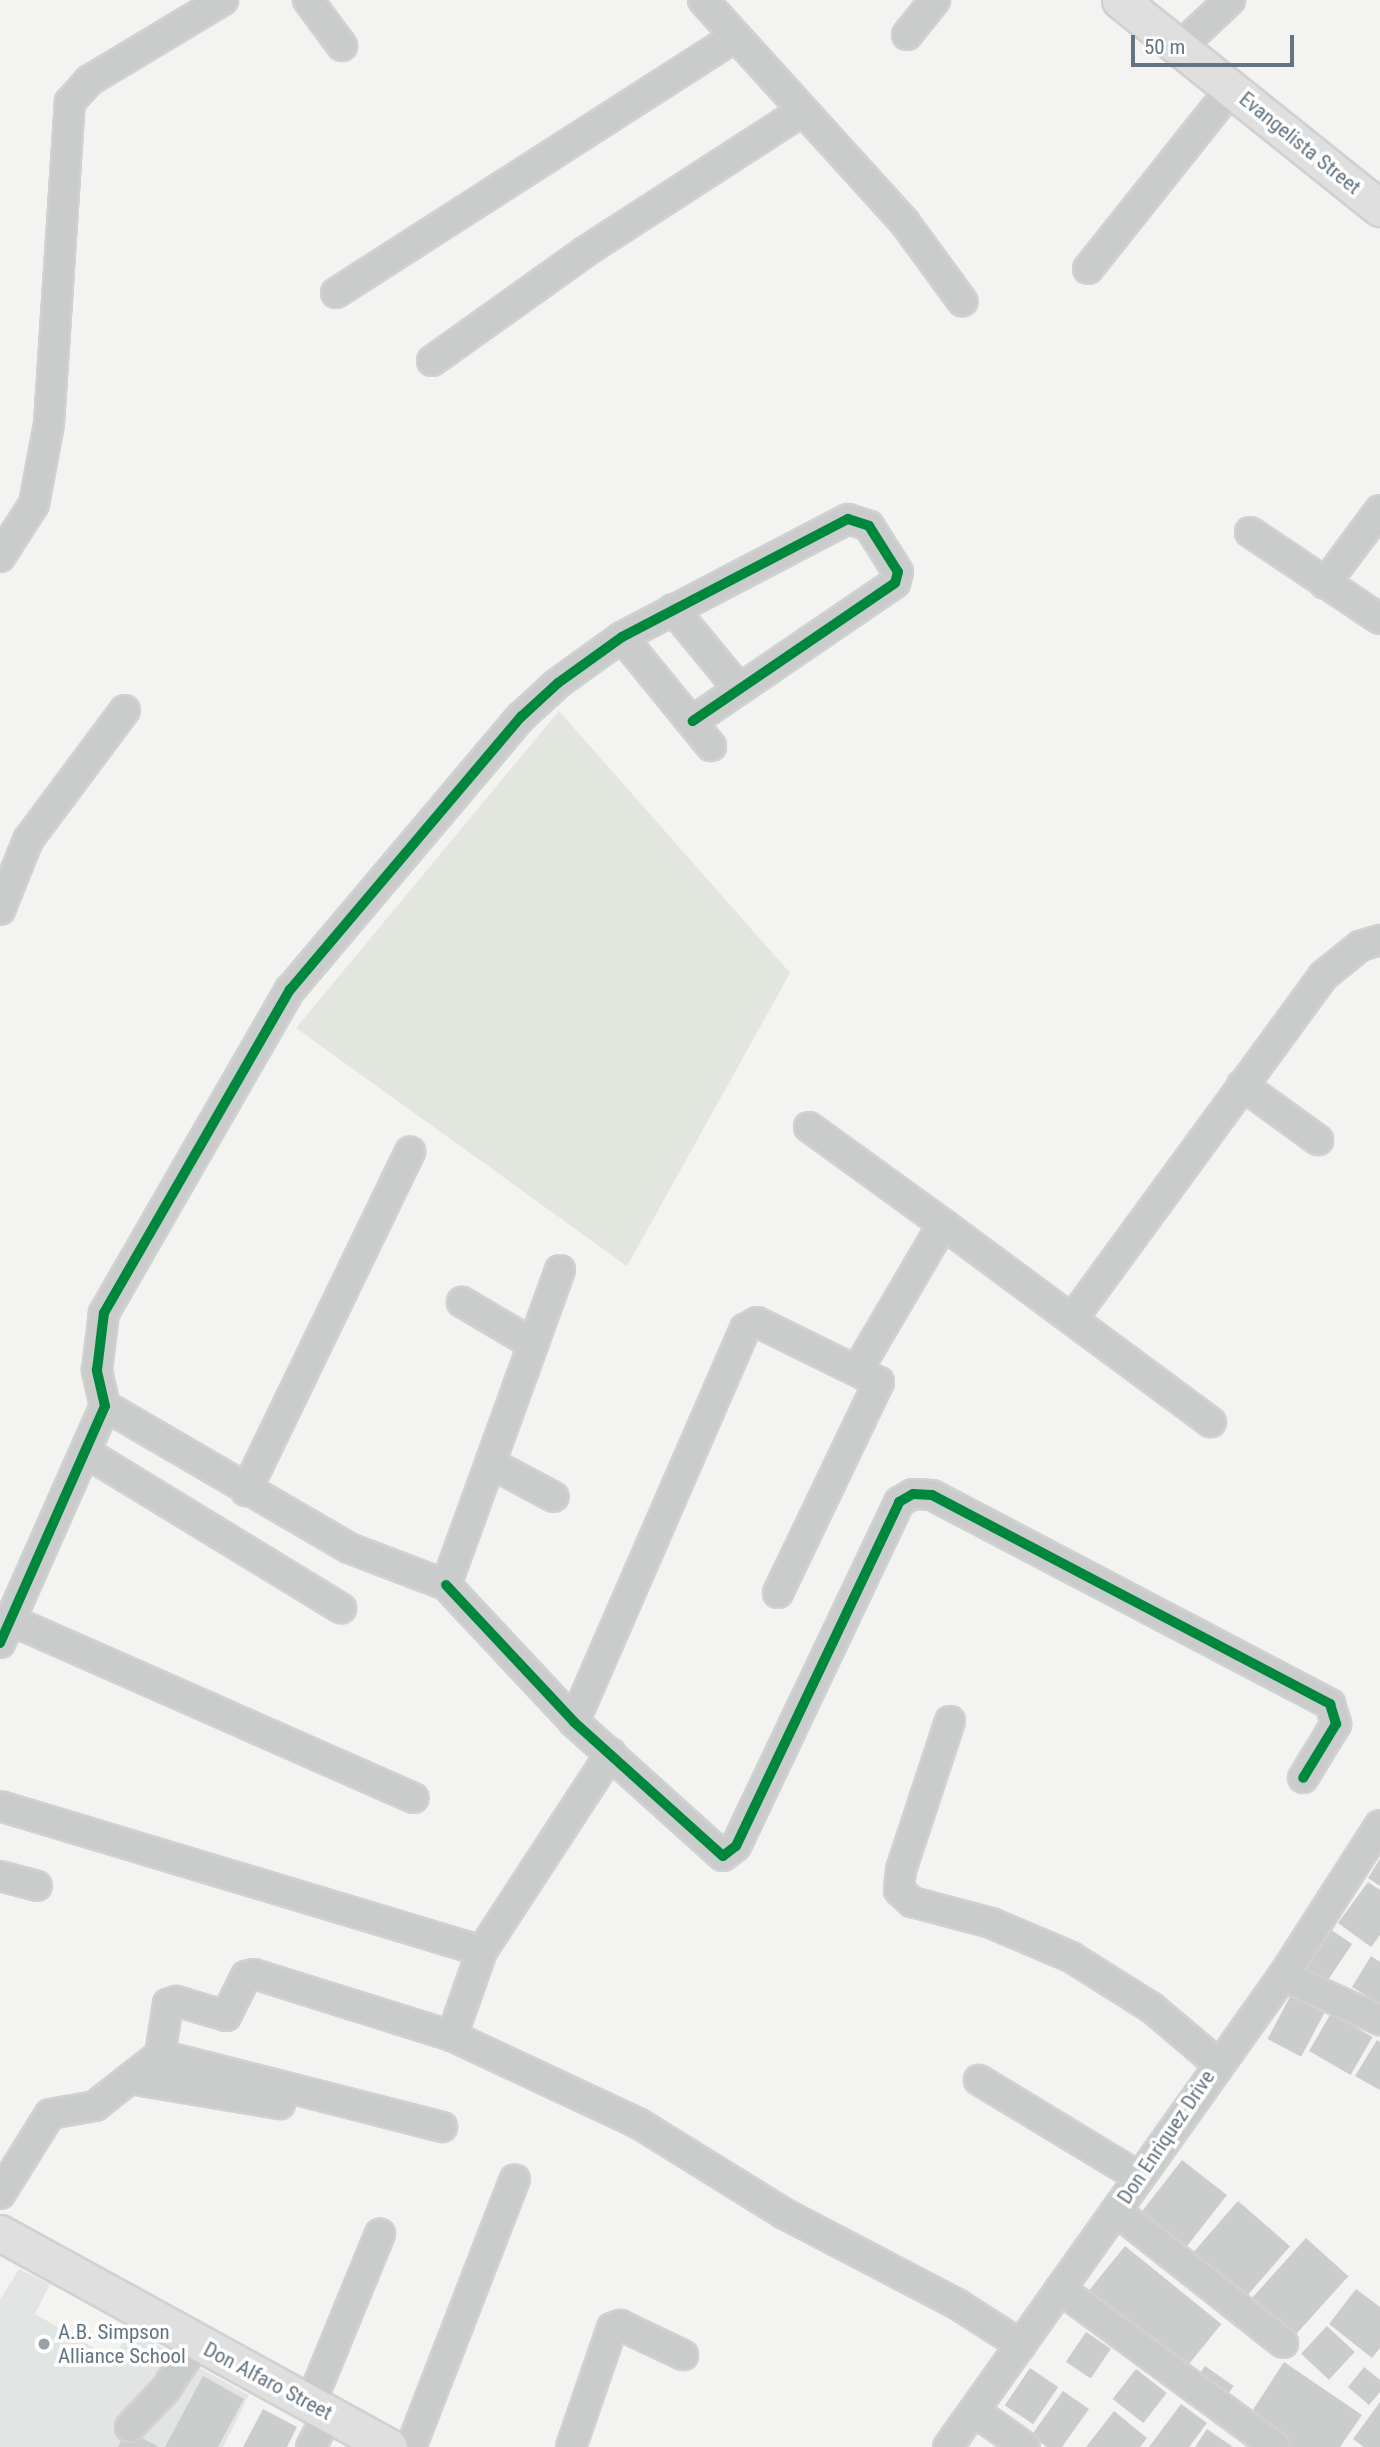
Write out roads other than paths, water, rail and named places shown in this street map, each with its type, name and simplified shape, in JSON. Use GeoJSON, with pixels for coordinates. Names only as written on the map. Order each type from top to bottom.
{"type":"FeatureCollection","features":[{"type":"Feature","properties":{"kind":"main road","name":"Evangelista Street"},"geometry":{"type":"LineString","coordinates":[[1121,0],[1380,208]]}},
{"type":"Feature","properties":{"kind":"main road","name":"Don Alfaro Street"},"geometry":{"type":"LineString","coordinates":[[0,2233],[389,2447]]}},
{"type":"Feature","properties":{"kind":"street"},"geometry":{"type":"LineString","coordinates":[[0,558],[34,504],[51,412],[70,102],[90,80],[223,0]]}},
{"type":"Feature","properties":{"kind":"street"},"geometry":{"type":"LineString","coordinates":[[308,0],[342,46]]}},
{"type":"Feature","properties":{"kind":"street"},"geometry":{"type":"LineString","coordinates":[[703,0],[801,112],[905,223],[962,301]]}},
{"type":"Feature","properties":{"kind":"street"},"geometry":{"type":"LineString","coordinates":[[907,35],[935,0]]}},
{"type":"Feature","properties":{"kind":"street"},"geometry":{"type":"LineString","coordinates":[[1180,47],[1230,0]]}},
{"type":"Feature","properties":{"kind":"street"},"geometry":{"type":"LineString","coordinates":[[336,293],[735,37]]}},
{"type":"Feature","properties":{"kind":"street"},"geometry":{"type":"LineString","coordinates":[[1088,269],[1232,88]]}},
{"type":"Feature","properties":{"kind":"street"},"geometry":{"type":"LineString","coordinates":[[432,361],[586,251],[801,112]]}},
{"type":"Feature","properties":{"kind":"street"},"geometry":{"type":"LineString","coordinates":[[1325,584],[1380,510]]}},
{"type":"Feature","properties":{"kind":"street"},"geometry":{"type":"LineString","coordinates":[[413,1798],[5,1632],[105,1406],[97,1370],[104,1313],[273,1013],[521,717],[622,637],[673,609],[848,519],[869,526],[898,572],[895,583],[693,722]]}},
{"type":"Feature","properties":{"kind":"street"},"geometry":{"type":"LineString","coordinates":[[1250,532],[1380,619]]}},
{"type":"Feature","properties":{"kind":"street"},"geometry":{"type":"LineString","coordinates":[[673,609],[740,689]]}},
{"type":"Feature","properties":{"kind":"street"},"geometry":{"type":"LineString","coordinates":[[622,637],[710,746]]}},
{"type":"Feature","properties":{"kind":"street"},"geometry":{"type":"LineString","coordinates":[[0,910],[28,840],[125,710]]}},
{"type":"Feature","properties":{"kind":"street"},"geometry":{"type":"LineString","coordinates":[[0,855],[28,840]]}},
{"type":"Feature","properties":{"kind":"street"},"geometry":{"type":"LineString","coordinates":[[1073,1318],[1323,976],[1360,946],[1380,940]]}},
{"type":"Feature","properties":{"kind":"street"},"geometry":{"type":"LineString","coordinates":[[1242,1086],[1318,1140]]}},
{"type":"Feature","properties":{"kind":"street"},"geometry":{"type":"LineString","coordinates":[[809,1127],[1212,1422]]}},
{"type":"Feature","properties":{"kind":"street"},"geometry":{"type":"LineString","coordinates":[[246,1491],[410,1152]]}},
{"type":"Feature","properties":{"kind":"street"},"geometry":{"type":"LineString","coordinates":[[858,1369],[943,1224]]}},
{"type":"Feature","properties":{"kind":"street"},"geometry":{"type":"LineString","coordinates":[[446,1586],[560,1270]]}},
{"type":"Feature","properties":{"kind":"street"},"geometry":{"type":"LineString","coordinates":[[462,1302],[533,1344]]}},
{"type":"Feature","properties":{"kind":"street"},"geometry":{"type":"LineString","coordinates":[[574,1722],[745,1329],[757,1322],[875,1377],[878,1389],[778,1593]]}},
{"type":"Feature","properties":{"kind":"street"},"geometry":{"type":"LineString","coordinates":[[105,1406],[246,1491],[349,1548],[446,1586],[574,1722],[611,1753],[713,1852],[732,1853],[899,1502],[913,1494],[932,1495],[1330,1704],[1336,1724],[1303,1778]]}},
{"type":"Feature","properties":{"kind":"street"},"geometry":{"type":"LineString","coordinates":[[85,1452],[341,1608]]}},
{"type":"Feature","properties":{"kind":"street"},"geometry":{"type":"LineString","coordinates":[[490,1463],[554,1497]]}},
{"type":"Feature","properties":{"kind":"street"},"geometry":{"type":"LineString","coordinates":[[950,1721],[901,1870],[899,1890],[912,1902],[991,1923],[1071,1957],[1152,2008],[1217,2063]]}},
{"type":"Feature","properties":{"kind":"street"},"geometry":{"type":"LineString","coordinates":[[452,2036],[482,1951],[611,1753]]}},
{"type":"Feature","properties":{"kind":"street"},"geometry":{"type":"LineString","coordinates":[[0,1806],[482,1951]]}},
{"type":"Feature","properties":{"kind":"street","name":"Don Enriquez Drive"},"geometry":{"type":"LineString","coordinates":[[948,2447],[1116,2211],[1217,2063],[1283,1976],[1380,1825]]}},
{"type":"Feature","properties":{"kind":"street"},"geometry":{"type":"LineString","coordinates":[[0,1876],[37,1886]]}},
{"type":"Feature","properties":{"kind":"street"},"geometry":{"type":"LineString","coordinates":[[0,2194],[50,2114],[61,2109],[86,2110],[160,2055],[168,2004],[176,2001],[226,2016],[246,1976],[254,1974],[452,2036],[638,2123],[773,2208],[957,2304],[1021,2345]]}},
{"type":"Feature","properties":{"kind":"street"},"geometry":{"type":"LineString","coordinates":[[1283,1976],[1380,2020]]}},
{"type":"Feature","properties":{"kind":"street"},"geometry":{"type":"LineString","coordinates":[[160,2055],[442,2127]]}},
{"type":"Feature","properties":{"kind":"street"},"geometry":{"type":"LineString","coordinates":[[130,2078],[280,2104]]}},
{"type":"Feature","properties":{"kind":"street"},"geometry":{"type":"LineString","coordinates":[[979,2080],[1139,2177]]}},
{"type":"Feature","properties":{"kind":"street"},"geometry":{"type":"LineString","coordinates":[[411,2447],[515,2179]]}},
{"type":"Feature","properties":{"kind":"street"},"geometry":{"type":"LineString","coordinates":[[1116,2211],[1283,2343]]}},
{"type":"Feature","properties":{"kind":"street"},"geometry":{"type":"LineString","coordinates":[[311,2447],[320,2407],[380,2234]]}},
{"type":"Feature","properties":{"kind":"street"},"geometry":{"type":"LineString","coordinates":[[1060,2289],[1275,2447]]}},
{"type":"Feature","properties":{"kind":"street"},"geometry":{"type":"LineString","coordinates":[[571,2447],[612,2328],[620,2325],[683,2356]]}},
{"type":"Feature","properties":{"kind":"street"},"geometry":{"type":"LineString","coordinates":[[130,2427],[165,2390],[196,2343]]}},
{"type":"Feature","properties":{"kind":"street"},"geometry":{"type":"LineString","coordinates":[[974,2411],[1024,2447]]}},
{"type":"Feature","properties":{"kind":"place","name":"A.B. Simpson Alliance School"},"geometry":{"type":"Point","coordinates":[44,2344]}}]}
